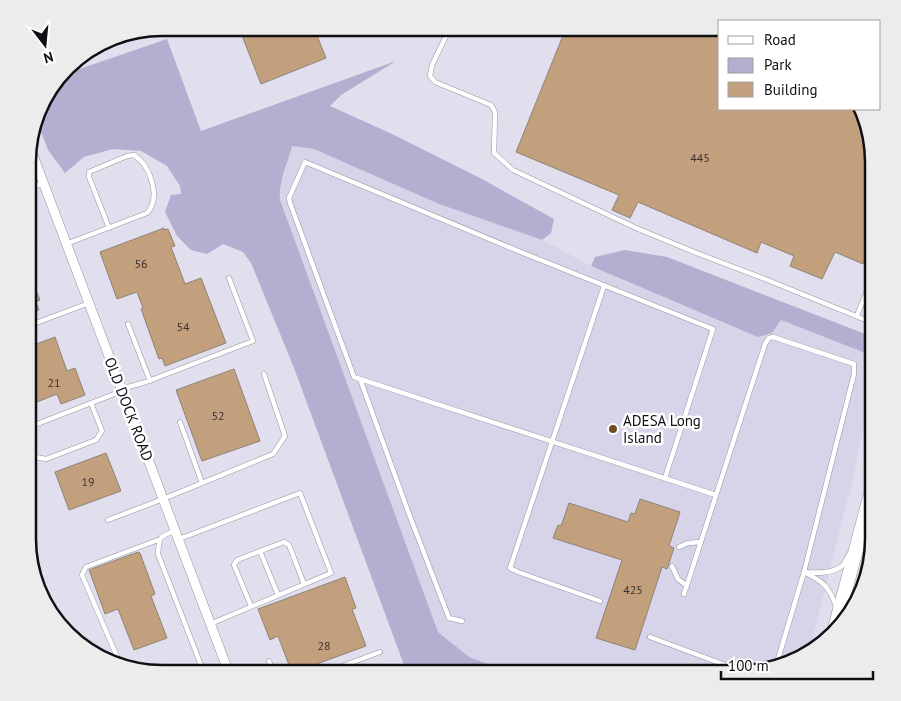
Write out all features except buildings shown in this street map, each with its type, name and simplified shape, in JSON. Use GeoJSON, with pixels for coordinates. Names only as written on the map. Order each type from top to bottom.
{"type":"FeatureCollection","features":[{"type":"Feature","properties":{"kind":"main road"},"geometry":{"type":"LineString","coordinates":[[838,617],[864,520]]}},
{"type":"Feature","properties":{"kind":"street","name":"OLD DOCK ROAD"},"geometry":{"type":"LineString","coordinates":[[36,166],[226,664]]}},
{"type":"Feature","properties":{"kind":"lane"},"geometry":{"type":"LineString","coordinates":[[446,37],[432,65],[430,76],[435,82],[491,106],[495,112],[494,153],[513,170],[681,247],[865,319]]}},
{"type":"Feature","properties":{"kind":"lane"},"geometry":{"type":"LineString","coordinates":[[66,244],[109,228],[147,213],[154,203],[155,193],[141,161],[134,155],[91,170],[88,174],[109,228]]}},
{"type":"Feature","properties":{"kind":"lane"},"geometry":{"type":"LineString","coordinates":[[665,478],[713,329],[305,162],[289,198],[290,203],[354,377],[716,495]]}},
{"type":"Feature","properties":{"kind":"lane"},"geometry":{"type":"LineString","coordinates":[[36,186],[43,184]]}},
{"type":"Feature","properties":{"kind":"lane"},"geometry":{"type":"LineString","coordinates":[[37,424],[253,341],[228,278]]}},
{"type":"Feature","properties":{"kind":"lane"},"geometry":{"type":"LineString","coordinates":[[600,601],[510,568],[604,286]]}},
{"type":"Feature","properties":{"kind":"lane"},"geometry":{"type":"LineString","coordinates":[[857,315],[865,297]]}},
{"type":"Feature","properties":{"kind":"lane"},"geometry":{"type":"LineString","coordinates":[[36,323],[89,303]]}},
{"type":"Feature","properties":{"kind":"lane"},"geometry":{"type":"LineString","coordinates":[[128,324],[150,381]]}},
{"type":"Feature","properties":{"kind":"lane"},"geometry":{"type":"LineString","coordinates":[[684,594],[765,344],[769,338],[773,337],[854,364],[854,374],[804,572],[778,658]]}},
{"type":"Feature","properties":{"kind":"lane"},"geometry":{"type":"LineString","coordinates":[[108,520],[273,454],[285,436],[264,374]]}},
{"type":"Feature","properties":{"kind":"lane"},"geometry":{"type":"LineString","coordinates":[[360,379],[449,618],[462,621]]}},
{"type":"Feature","properties":{"kind":"lane"},"geometry":{"type":"LineString","coordinates":[[37,457],[46,459],[96,440],[102,431],[91,403]]}},
{"type":"Feature","properties":{"kind":"lane"},"geometry":{"type":"LineString","coordinates":[[180,422],[202,483]]}},
{"type":"Feature","properties":{"kind":"lane"},"geometry":{"type":"LineString","coordinates":[[117,656],[82,576],[86,566],[158,540],[162,535],[177,535],[300,493],[331,573],[210,624]]}},
{"type":"Feature","properties":{"kind":"lane"},"geometry":{"type":"LineString","coordinates":[[804,572],[830,572],[842,566],[861,532]]}},
{"type":"Feature","properties":{"kind":"lane"},"geometry":{"type":"LineString","coordinates":[[158,540],[158,554],[201,664]]}},
{"type":"Feature","properties":{"kind":"lane"},"geometry":{"type":"LineString","coordinates":[[251,606],[234,565],[236,560],[284,542],[289,544],[304,584]]}},
{"type":"Feature","properties":{"kind":"lane"},"geometry":{"type":"LineString","coordinates":[[679,547],[688,543],[701,542]]}},
{"type":"Feature","properties":{"kind":"lane"},"geometry":{"type":"LineString","coordinates":[[260,551],[278,595]]}},
{"type":"Feature","properties":{"kind":"lane"},"geometry":{"type":"LineString","coordinates":[[672,566],[678,579],[687,586]]}},
{"type":"Feature","properties":{"kind":"lane"},"geometry":{"type":"LineString","coordinates":[[804,572],[828,588],[839,614]]}},
{"type":"Feature","properties":{"kind":"lane"},"geometry":{"type":"LineString","coordinates":[[650,637],[725,665]]}},
{"type":"Feature","properties":{"kind":"lane"},"geometry":{"type":"LineString","coordinates":[[347,664],[380,652]]}},
{"type":"Feature","properties":{"kind":"shaded area","name":"ADESA Long Island"},"geometry":{"type":"Polygon","coordinates":[[[291,146],[314,149],[439,204],[542,240],[591,266],[758,336],[772,333],[781,320],[865,353],[864,423],[853,478],[812,642],[795,652],[779,658],[739,665],[489,665],[469,657],[438,632],[280,200],[279,189],[290,157],[291,146]]]}},
{"type":"Feature","properties":{"kind":"green space"},"geometry":{"type":"Polygon","coordinates":[[[167,39],[201,131],[396,61],[341,95],[330,106],[392,134],[480,178],[554,219],[551,233],[542,240],[439,204],[314,149],[292,146],[280,186],[280,200],[438,632],[469,657],[489,665],[404,664],[294,368],[251,263],[243,252],[223,244],[207,254],[191,250],[177,236],[165,212],[171,195],[181,194],[180,186],[167,166],[141,151],[113,149],[84,157],[65,173],[48,150],[41,131],[43,122],[53,99],[62,85],[76,70],[167,39]]]}},
{"type":"Feature","properties":{"kind":"green space"},"geometry":{"type":"Polygon","coordinates":[[[625,250],[667,257],[865,334],[865,353],[781,320],[772,333],[758,337],[591,266],[595,257],[625,250]]]}},
{"type":"Feature","properties":{"kind":"place","name":"ADESA Long Island"},"geometry":{"type":"Point","coordinates":[613,429]}}]}
